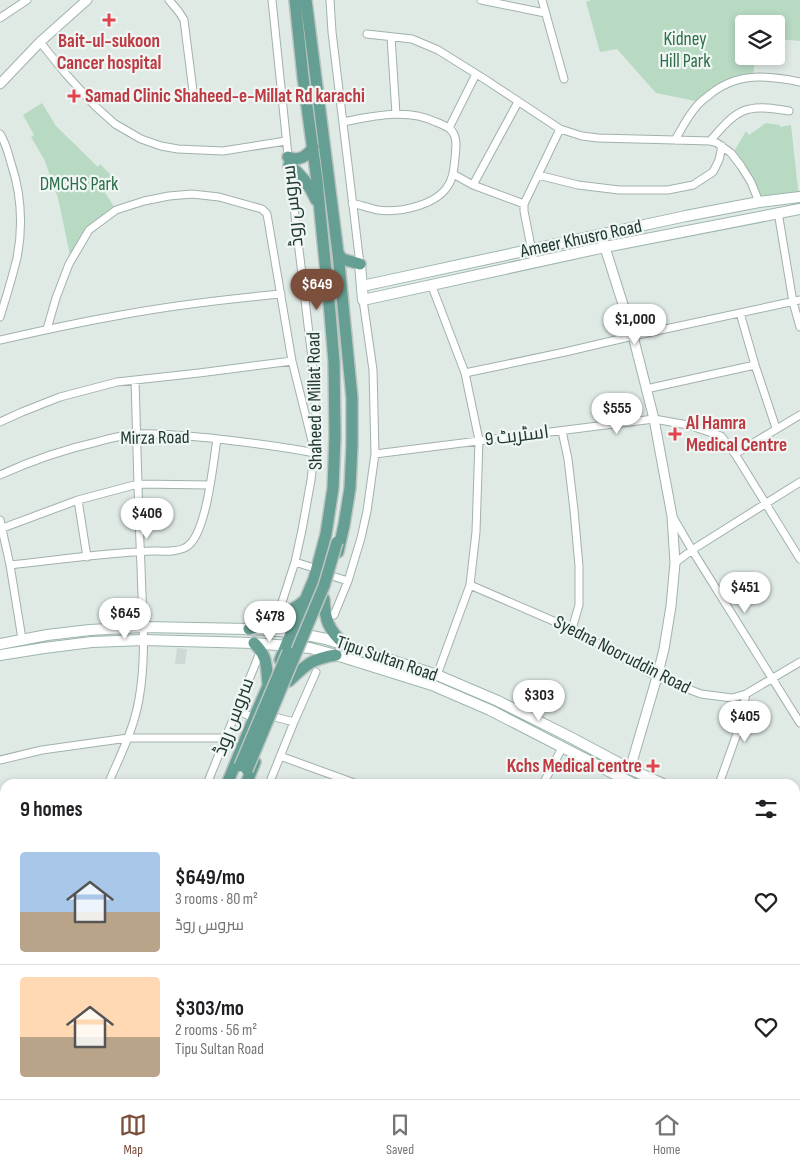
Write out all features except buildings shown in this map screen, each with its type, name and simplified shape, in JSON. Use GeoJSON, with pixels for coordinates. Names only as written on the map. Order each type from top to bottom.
{"type":"FeatureCollection","features":[{"type":"Feature","properties":{"kind":"main road","name":"Shaheed e Millat Road"},"geometry":{"type":"LineString","coordinates":[[230,779],[268,684],[288,645],[307,598],[326,534],[334,488],[336,436],[334,362],[320,209],[295,0]]}},
{"type":"Feature","properties":{"kind":"main road","name":"Shaheed e Millat Road"},"geometry":{"type":"LineString","coordinates":[[248,779],[324,599],[332,576],[344,525],[350,488],[352,398],[346,330],[306,0]]}},
{"type":"Feature","properties":{"kind":"main road"},"geometry":{"type":"LineString","coordinates":[[313,146],[310,152],[303,157],[288,161],[304,179],[320,209]]}},
{"type":"Feature","properties":{"kind":"main road","name":"Ameer Khusro Road"},"geometry":{"type":"LineString","coordinates":[[362,286],[686,216],[759,202],[800,197]]}},
{"type":"Feature","properties":{"kind":"main road","name":"Ameer Khusro Road"},"geometry":{"type":"LineString","coordinates":[[363,300],[605,247],[800,209]]}},
{"type":"Feature","properties":{"kind":"main road"},"geometry":{"type":"LineString","coordinates":[[338,253],[342,259],[360,264]]}},
{"type":"Feature","properties":{"kind":"main road"},"geometry":{"type":"LineString","coordinates":[[341,279],[349,270],[360,264]]}},
{"type":"Feature","properties":{"kind":"main road"},"geometry":{"type":"LineString","coordinates":[[360,264],[363,300]]}},
{"type":"Feature","properties":{"kind":"main road"},"geometry":{"type":"LineString","coordinates":[[235,779],[243,768],[323,567],[343,510],[347,475],[343,339],[346,330]]}},
{"type":"Feature","properties":{"kind":"main road"},"geometry":{"type":"LineString","coordinates":[[333,541],[340,453],[339,372],[334,362]]}},
{"type":"Feature","properties":{"kind":"main road"},"geometry":{"type":"LineString","coordinates":[[249,628],[269,624],[307,598]]}},
{"type":"Feature","properties":{"kind":"main road"},"geometry":{"type":"LineString","coordinates":[[324,599],[327,622],[335,636],[344,644]]}},
{"type":"Feature","properties":{"kind":"main road"},"geometry":{"type":"LineString","coordinates":[[0,644],[47,635],[143,627],[294,627],[301,630],[310,630]]}},
{"type":"Feature","properties":{"kind":"main road","name":"Tipu Sultan Road"},"geometry":{"type":"LineString","coordinates":[[310,630],[344,644],[437,675],[498,701],[653,779]]}},
{"type":"Feature","properties":{"kind":"main road","name":"Tipu Sultan Road"},"geometry":{"type":"LineString","coordinates":[[0,656],[92,642],[143,640],[304,647],[336,655],[432,686],[490,710],[620,779]]}},
{"type":"Feature","properties":{"kind":"main road"},"geometry":{"type":"LineString","coordinates":[[257,646],[266,658],[268,684]]}},
{"type":"Feature","properties":{"kind":"main road"},"geometry":{"type":"LineString","coordinates":[[289,681],[312,661],[336,655]]}},
{"type":"Feature","properties":{"kind":"main road"},"geometry":{"type":"LineString","coordinates":[[280,662],[282,659],[286,659],[292,661],[296,666]]}},
{"type":"Feature","properties":{"kind":"main road"},"geometry":{"type":"LineString","coordinates":[[562,748],[568,736]]}},
{"type":"Feature","properties":{"kind":"main road"},"geometry":{"type":"LineString","coordinates":[[242,779],[243,768]]}},
{"type":"Feature","properties":{"kind":"street"},"geometry":{"type":"LineString","coordinates":[[0,18],[27,0]]}},
{"type":"Feature","properties":{"kind":"street"},"geometry":{"type":"LineString","coordinates":[[0,84],[40,42],[86,0]]}},
{"type":"Feature","properties":{"kind":"street"},"geometry":{"type":"LineString","coordinates":[[169,0],[184,20],[194,99]]}},
{"type":"Feature","properties":{"kind":"street","name":"سروس روڈ"},"geometry":{"type":"LineString","coordinates":[[272,0],[288,161],[312,359],[317,429],[310,488],[302,530],[295,562],[282,602],[280,618]]}},
{"type":"Feature","properties":{"kind":"street"},"geometry":{"type":"LineString","coordinates":[[330,0],[332,32],[360,264]]}},
{"type":"Feature","properties":{"kind":"street"},"geometry":{"type":"LineString","coordinates":[[480,0],[546,13]]}},
{"type":"Feature","properties":{"kind":"street"},"geometry":{"type":"LineString","coordinates":[[542,0],[564,78]]}},
{"type":"Feature","properties":{"kind":"street"},"geometry":{"type":"LineString","coordinates":[[367,34],[412,39],[438,50],[560,129],[582,136],[710,141],[717,143],[731,152],[741,166],[751,182],[759,202]]}},
{"type":"Feature","properties":{"kind":"street"},"geometry":{"type":"LineString","coordinates":[[391,37],[396,114]]}},
{"type":"Feature","properties":{"kind":"street"},"geometry":{"type":"LineString","coordinates":[[40,42],[95,106],[115,124],[141,139],[162,146],[222,151],[286,141]]}},
{"type":"Feature","properties":{"kind":"street"},"geometry":{"type":"LineString","coordinates":[[449,128],[476,74]]}},
{"type":"Feature","properties":{"kind":"street"},"geometry":{"type":"LineString","coordinates":[[675,140],[696,107],[721,86],[742,78],[753,77],[771,77],[800,82]]}},
{"type":"Feature","properties":{"kind":"street"},"geometry":{"type":"LineString","coordinates":[[473,185],[518,102]]}},
{"type":"Feature","properties":{"kind":"street"},"geometry":{"type":"LineString","coordinates":[[710,141],[738,113],[748,109],[762,108],[790,111]]}},
{"type":"Feature","properties":{"kind":"street"},"geometry":{"type":"LineString","coordinates":[[343,122],[396,114],[428,118],[449,128],[456,140],[453,174],[449,184],[434,199],[425,204],[403,209],[378,210],[352,203]]}},
{"type":"Feature","properties":{"kind":"street"},"geometry":{"type":"LineString","coordinates":[[534,262],[524,204],[560,129]]}},
{"type":"Feature","properties":{"kind":"street"},"geometry":{"type":"LineString","coordinates":[[0,134],[14,171],[19,199],[20,230],[17,258],[0,317]]}},
{"type":"Feature","properties":{"kind":"street"},"geometry":{"type":"LineString","coordinates":[[538,175],[578,185],[619,190],[668,190],[693,185],[713,172],[719,160],[722,146]]}},
{"type":"Feature","properties":{"kind":"street"},"geometry":{"type":"LineString","coordinates":[[453,174],[473,185],[524,204]]}},
{"type":"Feature","properties":{"kind":"street"},"geometry":{"type":"LineString","coordinates":[[47,329],[69,264],[89,230],[116,210],[169,196],[192,194],[219,197],[262,209],[267,214],[292,361],[315,453]]}},
{"type":"Feature","properties":{"kind":"street"},"geometry":{"type":"LineString","coordinates":[[778,212],[797,301],[800,327]]}},
{"type":"Feature","properties":{"kind":"street"},"geometry":{"type":"LineString","coordinates":[[601,235],[633,336],[654,419],[672,516],[675,563],[664,649],[630,768]]}},
{"type":"Feature","properties":{"kind":"street"},"geometry":{"type":"LineString","coordinates":[[431,284],[466,373],[479,440],[476,532],[470,585],[437,675]]}},
{"type":"Feature","properties":{"kind":"street"},"geometry":{"type":"LineString","coordinates":[[0,340],[47,329],[142,312],[220,300],[281,294]]}},
{"type":"Feature","properties":{"kind":"street"},"geometry":{"type":"LineString","coordinates":[[334,615],[348,581],[361,538],[375,454],[373,370],[363,300]]}},
{"type":"Feature","properties":{"kind":"street"},"geometry":{"type":"LineString","coordinates":[[466,373],[797,301]]}},
{"type":"Feature","properties":{"kind":"street"},"geometry":{"type":"LineString","coordinates":[[740,313],[776,428]]}},
{"type":"Feature","properties":{"kind":"street"},"geometry":{"type":"LineString","coordinates":[[0,422],[60,397],[117,382],[292,361]]}},
{"type":"Feature","properties":{"kind":"street"},"geometry":{"type":"LineString","coordinates":[[646,389],[755,365]]}},
{"type":"Feature","properties":{"kind":"street"},"geometry":{"type":"LineString","coordinates":[[110,779],[134,721],[142,669],[143,627],[135,380]]}},
{"type":"Feature","properties":{"kind":"street"},"geometry":{"type":"LineString","coordinates":[[735,454],[800,414]]}},
{"type":"Feature","properties":{"kind":"street","name":"اسٹریٹ 9"},"geometry":{"type":"LineString","coordinates":[[375,454],[654,419],[688,425],[721,436],[735,454],[800,559]]}},
{"type":"Feature","properties":{"kind":"street"},"geometry":{"type":"LineString","coordinates":[[562,431],[569,468],[579,566],[579,605],[572,628]]}},
{"type":"Feature","properties":{"kind":"street","name":"Mirza Road"},"geometry":{"type":"LineString","coordinates":[[0,475],[34,460],[69,448],[136,434],[184,435],[276,445],[315,453]]}},
{"type":"Feature","properties":{"kind":"street"},"geometry":{"type":"LineString","coordinates":[[10,565],[179,550],[188,546],[198,532],[205,508],[217,439]]}},
{"type":"Feature","properties":{"kind":"street"},"geometry":{"type":"LineString","coordinates":[[675,563],[692,550],[800,482]]}},
{"type":"Feature","properties":{"kind":"street"},"geometry":{"type":"LineString","coordinates":[[22,640],[10,565],[1,526],[78,500],[138,484],[210,486]]}},
{"type":"Feature","properties":{"kind":"street"},"geometry":{"type":"LineString","coordinates":[[78,500],[87,557]]}},
{"type":"Feature","properties":{"kind":"street"},"geometry":{"type":"LineString","coordinates":[[672,516],[800,723]]}},
{"type":"Feature","properties":{"kind":"street"},"geometry":{"type":"LineString","coordinates":[[295,562],[317,569]]}},
{"type":"Feature","properties":{"kind":"street"},"geometry":{"type":"LineString","coordinates":[[332,576],[348,581]]}},
{"type":"Feature","properties":{"kind":"street","name":"Syedna Nooruddin Road"},"geometry":{"type":"LineString","coordinates":[[470,585],[572,628],[657,678],[701,694],[732,698],[746,694],[800,662]]}},
{"type":"Feature","properties":{"kind":"street","name":"سروس روڈ"},"geometry":{"type":"LineString","coordinates":[[209,779],[236,710],[257,646]]}},
{"type":"Feature","properties":{"kind":"street"},"geometry":{"type":"LineString","coordinates":[[272,779],[316,672]]}},
{"type":"Feature","properties":{"kind":"street"},"geometry":{"type":"LineString","coordinates":[[722,779],[738,728],[746,694]]}},
{"type":"Feature","properties":{"kind":"street"},"geometry":{"type":"LineString","coordinates":[[236,710],[254,718]]}},
{"type":"Feature","properties":{"kind":"street"},"geometry":{"type":"LineString","coordinates":[[274,716],[294,722]]}},
{"type":"Feature","properties":{"kind":"street"},"geometry":{"type":"LineString","coordinates":[[0,760],[42,750],[128,738],[225,738]]}},
{"type":"Feature","properties":{"kind":"street"},"geometry":{"type":"LineString","coordinates":[[546,779],[562,748]]}},
{"type":"Feature","properties":{"kind":"street"},"geometry":{"type":"LineString","coordinates":[[280,756],[343,779]]}},
{"type":"Feature","properties":{"kind":"shaded area"},"geometry":{"type":"Polygon","coordinates":[[[177,648],[187,649],[185,664],[175,664],[177,648]]]}},
{"type":"Feature","properties":{"kind":"green space","name":"Kidney Hill Park"},"geometry":{"type":"Polygon","coordinates":[[[591,0],[800,0],[800,41],[785,40],[785,15],[735,15],[735,65],[754,65],[753,77],[721,86],[700,102],[656,93],[617,49],[600,52],[586,2],[591,0]]]}},
{"type":"Feature","properties":{"kind":"green space","name":"DMCHS Park"},"geometry":{"type":"Polygon","coordinates":[[[42,103],[56,126],[98,167],[100,164],[118,182],[104,191],[116,210],[89,230],[71,260],[58,198],[44,159],[31,137],[34,135],[23,115],[42,103]]]}},
{"type":"Feature","properties":{"kind":"green space"},"geometry":{"type":"Polygon","coordinates":[[[766,123],[780,125],[780,127],[791,125],[799,197],[759,202],[732,155],[746,131],[749,135],[766,123]]]}},
{"type":"Feature","properties":{"kind":"place","name":"Bait-ul-sukoon Cancer hospital"},"geometry":{"type":"Point","coordinates":[109,20]}},
{"type":"Feature","properties":{"kind":"place","name":"Samad Clinic Shaheed-e-Millat Rd karachi"},"geometry":{"type":"Point","coordinates":[74,96]}},
{"type":"Feature","properties":{"kind":"place","name":"Al Hamra Medical Centre"},"geometry":{"type":"Point","coordinates":[675,434]}},
{"type":"Feature","properties":{"kind":"place","name":"Kchs Medical centre"},"geometry":{"type":"Point","coordinates":[653,766]}}]}
